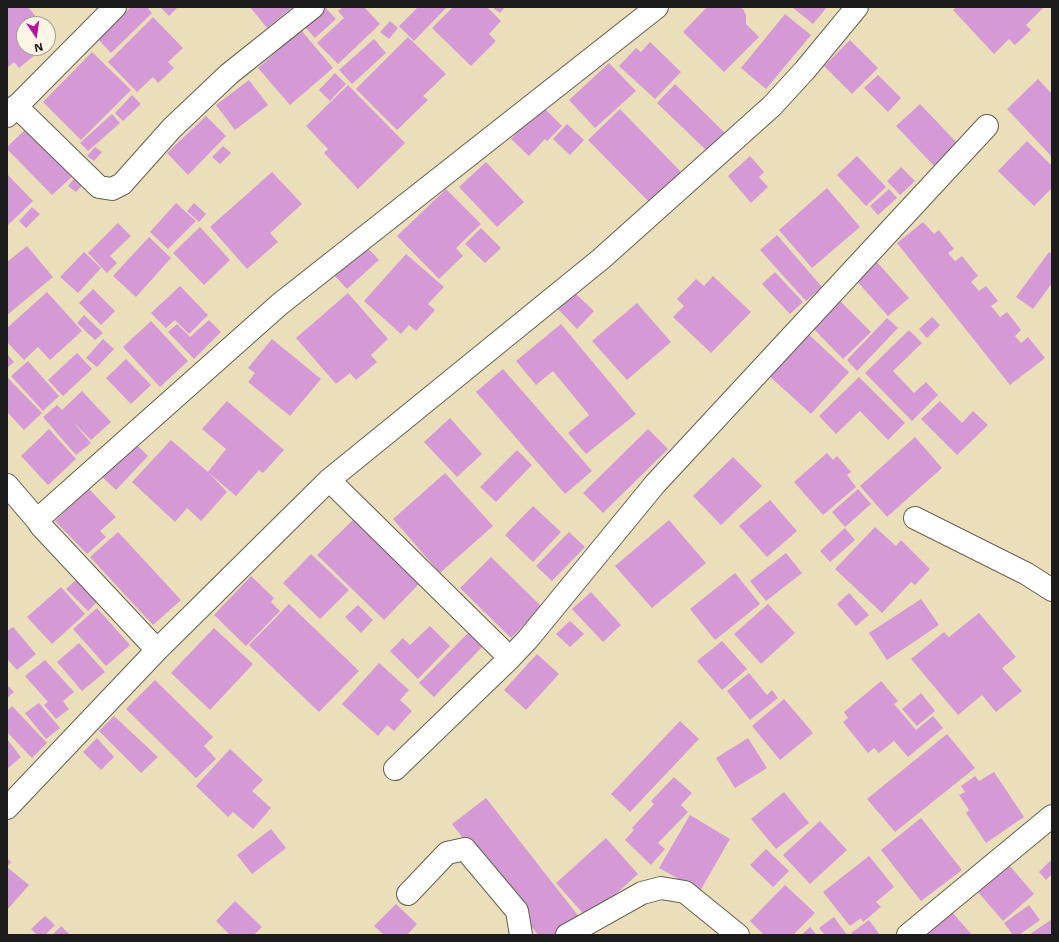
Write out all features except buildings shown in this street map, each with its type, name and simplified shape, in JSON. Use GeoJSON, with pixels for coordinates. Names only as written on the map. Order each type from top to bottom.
{"type":"FeatureCollection","features":[{"type":"Feature","properties":{"kind":"street"},"geometry":{"type":"LineString","coordinates":[[115,7],[12,111],[99,187],[112,189],[122,184],[172,128],[230,74],[313,7]]}},
{"type":"Feature","properties":{"kind":"street"},"geometry":{"type":"LineString","coordinates":[[37,520],[280,304],[657,7]]}},
{"type":"Feature","properties":{"kind":"street"},"geometry":{"type":"LineString","coordinates":[[7,808],[157,650],[329,480],[601,259],[772,106],[805,70],[857,7]]}},
{"type":"Feature","properties":{"kind":"street"},"geometry":{"type":"LineString","coordinates":[[395,769],[528,639],[655,484],[987,126]]}},
{"type":"Feature","properties":{"kind":"street"},"geometry":{"type":"LineString","coordinates":[[329,480],[510,658]]}},
{"type":"Feature","properties":{"kind":"street"},"geometry":{"type":"LineString","coordinates":[[7,485],[41,526],[157,650]]}},
{"type":"Feature","properties":{"kind":"street"},"geometry":{"type":"LineString","coordinates":[[915,518],[1028,574],[1052,590]]}},
{"type":"Feature","properties":{"kind":"street"},"geometry":{"type":"LineString","coordinates":[[908,935],[1052,816]]}},
{"type":"Feature","properties":{"kind":"street"},"geometry":{"type":"LineString","coordinates":[[408,894],[447,853],[465,849],[517,911],[521,935]]}},
{"type":"Feature","properties":{"kind":"street"},"geometry":{"type":"LineString","coordinates":[[567,935],[642,893],[661,888],[685,892],[738,935]]}}]}
